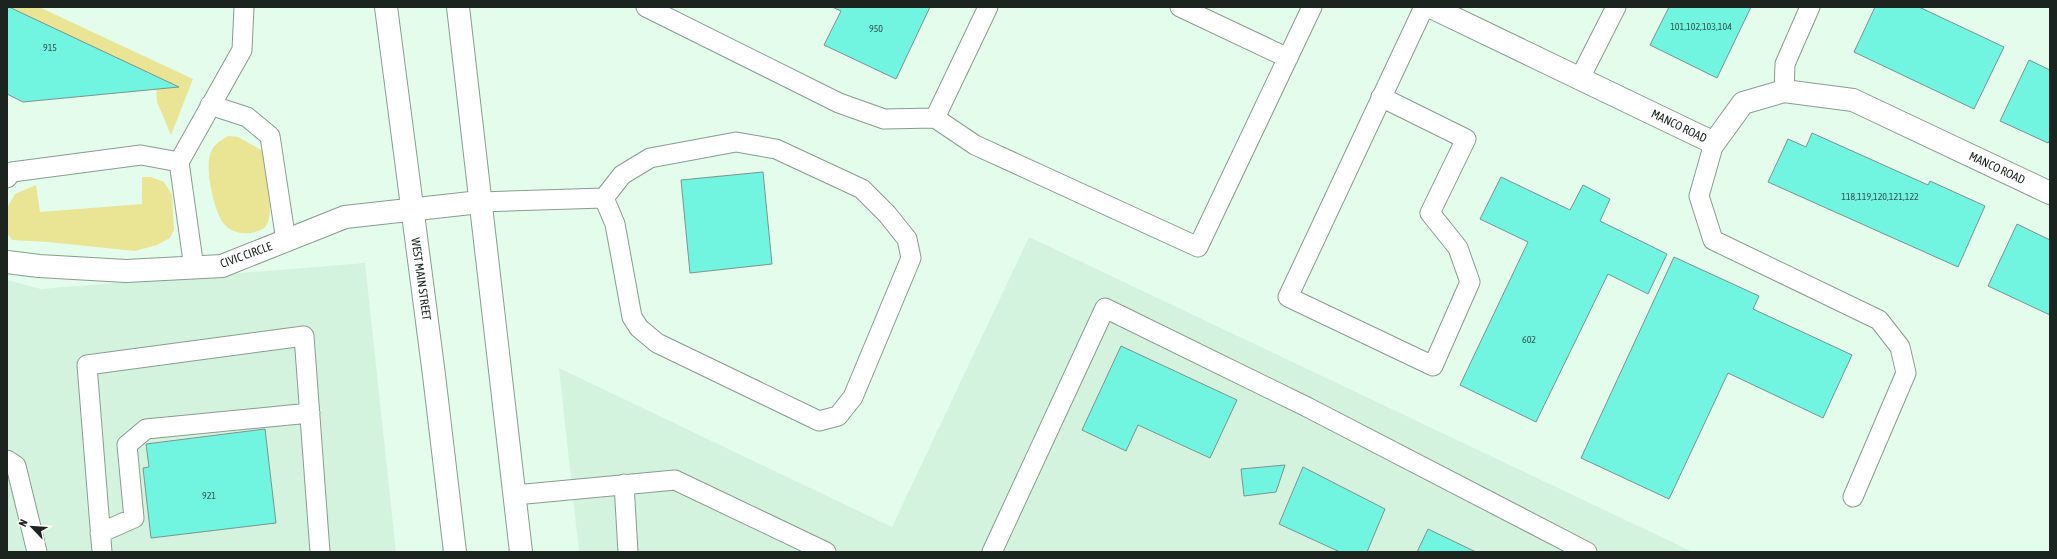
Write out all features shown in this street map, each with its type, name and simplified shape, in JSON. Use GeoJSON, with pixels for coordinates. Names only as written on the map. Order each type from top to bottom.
{"type":"FeatureCollection","features":[{"type":"Feature","properties":{"kind":"street","name":"WEST MAIN STREET"},"geometry":{"type":"LineString","coordinates":[[386,7],[434,375],[455,552]]}},
{"type":"Feature","properties":{"kind":"street"},"geometry":{"type":"LineString","coordinates":[[458,7],[521,552]]}},
{"type":"Feature","properties":{"kind":"street","name":"MANCO ROAD"},"geometry":{"type":"LineString","coordinates":[[1431,7],[1714,142],[1743,103],[1784,91],[1853,100],[2050,193]]}},
{"type":"Feature","properties":{"kind":"street","name":"CIVIC CIRCLE"},"geometry":{"type":"LineString","coordinates":[[7,262],[39,266],[126,271],[222,266],[345,217],[480,202]]}},
{"type":"Feature","properties":{"kind":"lane"},"geometry":{"type":"LineString","coordinates":[[194,268],[178,162],[242,50],[244,7]]}},
{"type":"Feature","properties":{"kind":"lane"},"geometry":{"type":"LineString","coordinates":[[646,7],[839,103],[884,119],[935,118],[975,145],[1198,247],[1312,7]]}},
{"type":"Feature","properties":{"kind":"lane"},"geometry":{"type":"LineString","coordinates":[[935,118],[988,7]]}},
{"type":"Feature","properties":{"kind":"lane"},"geometry":{"type":"LineString","coordinates":[[1180,7],[1288,58]]}},
{"type":"Feature","properties":{"kind":"lane"},"geometry":{"type":"LineString","coordinates":[[1382,97],[1466,139],[1430,213],[1458,248],[1470,282],[1433,366],[1288,297],[1424,7]]}},
{"type":"Feature","properties":{"kind":"lane"},"geometry":{"type":"LineString","coordinates":[[1784,91],[1785,64],[1810,7]]}},
{"type":"Feature","properties":{"kind":"lane"},"geometry":{"type":"LineString","coordinates":[[1580,78],[1613,8]]}},
{"type":"Feature","properties":{"kind":"lane"},"geometry":{"type":"LineString","coordinates":[[210,105],[247,117],[270,136],[286,241]]}},
{"type":"Feature","properties":{"kind":"lane"},"geometry":{"type":"LineString","coordinates":[[736,142],[776,149],[862,189],[887,214],[907,239],[911,258],[852,397],[838,416],[820,421],[657,343],[639,328],[632,317],[615,224],[604,198],[622,175],[650,158],[736,142]]}},
{"type":"Feature","properties":{"kind":"lane"},"geometry":{"type":"LineString","coordinates":[[1714,142],[1699,196],[1713,240],[1879,320],[1900,347],[1906,373],[1853,497]]}},
{"type":"Feature","properties":{"kind":"lane"},"geometry":{"type":"LineString","coordinates":[[7,178],[12,172],[141,155],[178,162]]}},
{"type":"Feature","properties":{"kind":"lane"},"geometry":{"type":"LineString","coordinates":[[480,202],[604,198]]}},
{"type":"Feature","properties":{"kind":"lane"},"geometry":{"type":"LineString","coordinates":[[992,552],[1104,308],[1307,407],[1587,552]]}},
{"type":"Feature","properties":{"kind":"lane"},"geometry":{"type":"LineString","coordinates":[[102,552],[87,365],[304,336],[320,552]]}},
{"type":"Feature","properties":{"kind":"lane"},"geometry":{"type":"LineString","coordinates":[[100,533],[134,518],[127,445],[146,429],[310,413]]}},
{"type":"Feature","properties":{"kind":"lane"},"geometry":{"type":"LineString","coordinates":[[7,460],[16,466],[37,552]]}},
{"type":"Feature","properties":{"kind":"lane"},"geometry":{"type":"LineString","coordinates":[[515,495],[675,480],[826,552]]}},
{"type":"Feature","properties":{"kind":"lane"},"geometry":{"type":"LineString","coordinates":[[624,484],[628,552]]}},
{"type":"Feature","properties":{"kind":"shaded area"},"geometry":{"type":"Polygon","coordinates":[[[7,7],[39,7],[193,79],[171,135],[157,102],[156,79],[7,7]]]}},
{"type":"Feature","properties":{"kind":"shaded area"},"geometry":{"type":"Polygon","coordinates":[[[228,136],[238,137],[263,151],[269,190],[270,211],[269,220],[266,226],[258,231],[243,233],[230,229],[221,219],[214,202],[209,170],[210,155],[214,146],[228,136]]]}},
{"type":"Feature","properties":{"kind":"shaded area"},"geometry":{"type":"Polygon","coordinates":[[[142,177],[151,177],[164,182],[172,195],[174,230],[170,238],[157,245],[135,251],[48,242],[12,240],[7,233],[7,208],[15,194],[36,185],[40,212],[142,204],[142,177]]]}},
{"type":"Feature","properties":{"kind":"shaded area"},"geometry":{"type":"Polygon","coordinates":[[[1029,237],[1693,552],[579,552],[559,368],[892,527],[1029,237]]]}},
{"type":"Feature","properties":{"kind":"shaded area"},"geometry":{"type":"Polygon","coordinates":[[[365,263],[396,552],[7,552],[7,280],[41,289],[365,263]]]}},
{"type":"Feature","properties":{"kind":"building"},"geometry":{"type":"Polygon","coordinates":[[[7,7],[179,87],[23,102],[7,94],[7,7]]]}},
{"type":"Feature","properties":{"kind":"building"},"geometry":{"type":"Polygon","coordinates":[[[832,7],[930,7],[896,79],[824,45],[841,11],[832,7]]]}},
{"type":"Feature","properties":{"kind":"building"},"geometry":{"type":"Polygon","coordinates":[[[1669,7],[1751,7],[1717,78],[1650,45],[1669,7]]]}},
{"type":"Feature","properties":{"kind":"building"},"geometry":{"type":"Polygon","coordinates":[[[1875,7],[1919,7],[2004,47],[1974,109],[1854,52],[1875,7]]]}},
{"type":"Feature","properties":{"kind":"building"},"geometry":{"type":"Polygon","coordinates":[[[2029,60],[2050,70],[2050,140],[2048,143],[2000,121],[2029,60]]]}},
{"type":"Feature","properties":{"kind":"building"},"geometry":{"type":"Polygon","coordinates":[[[1812,133],[1928,185],[1930,181],[1985,206],[1958,267],[1768,182],[1788,139],[1806,147],[1812,133]]]}},
{"type":"Feature","properties":{"kind":"building"},"geometry":{"type":"Polygon","coordinates":[[[763,172],[772,264],[690,273],[681,180],[763,172]]]}},
{"type":"Feature","properties":{"kind":"building"},"geometry":{"type":"Polygon","coordinates":[[[1501,177],[1570,210],[1583,185],[1610,199],[1600,221],[1667,254],[1648,294],[1608,274],[1536,422],[1460,385],[1528,242],[1480,219],[1501,177]]]}},
{"type":"Feature","properties":{"kind":"building"},"geometry":{"type":"Polygon","coordinates":[[[2017,224],[2050,240],[2050,315],[1988,286],[2017,224]]]}},
{"type":"Feature","properties":{"kind":"building"},"geometry":{"type":"Polygon","coordinates":[[[1674,257],[1759,296],[1753,309],[1852,355],[1823,418],[1728,373],[1669,499],[1581,458],[1674,257]]]}},
{"type":"Feature","properties":{"kind":"building"},"geometry":{"type":"Polygon","coordinates":[[[1121,346],[1237,400],[1210,458],[1138,425],[1126,451],[1082,430],[1121,346]]]}},
{"type":"Feature","properties":{"kind":"building"},"geometry":{"type":"Polygon","coordinates":[[[265,429],[276,523],[151,538],[143,468],[149,467],[146,444],[265,429]]]}},
{"type":"Feature","properties":{"kind":"building"},"geometry":{"type":"Polygon","coordinates":[[[1285,465],[1276,492],[1244,496],[1241,469],[1285,465]]]}},
{"type":"Feature","properties":{"kind":"building"},"geometry":{"type":"Polygon","coordinates":[[[1303,467],[1385,509],[1367,552],[1340,552],[1279,524],[1303,467]]]}},
{"type":"Feature","properties":{"kind":"building"},"geometry":{"type":"Polygon","coordinates":[[[1428,529],[1476,552],[1417,552],[1428,529]]]}}]}
